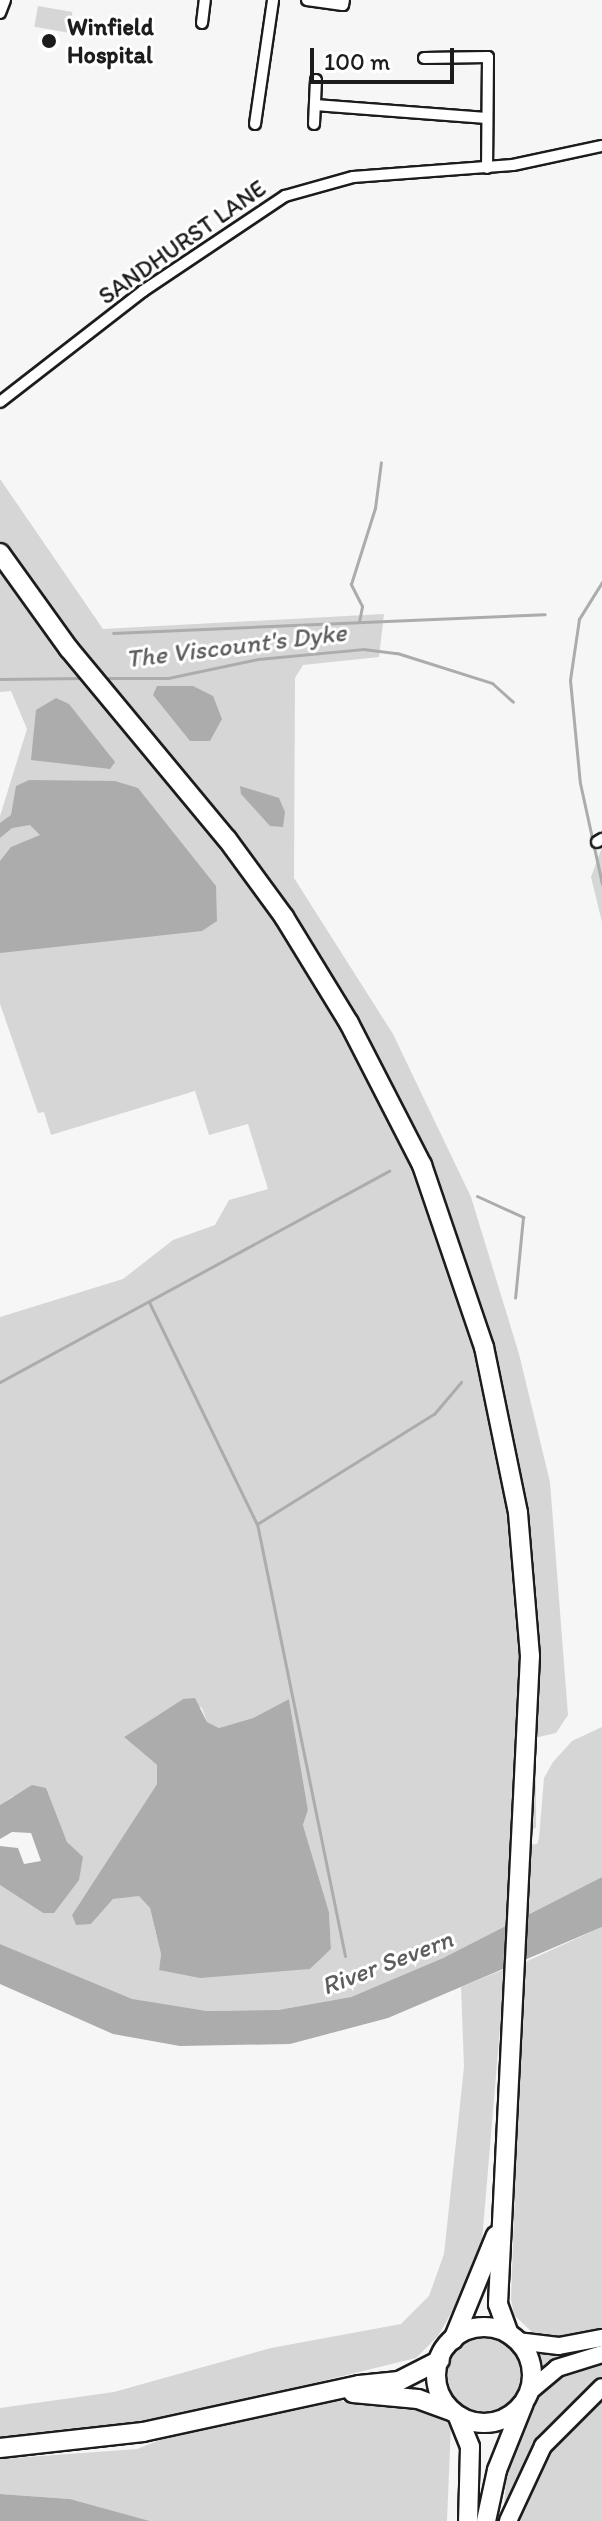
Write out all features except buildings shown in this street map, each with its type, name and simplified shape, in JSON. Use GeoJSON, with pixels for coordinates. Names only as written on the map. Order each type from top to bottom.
{"type":"FeatureCollection","features":[{"type":"Feature","properties":{"kind":"highway"},"geometry":{"type":"LineString","coordinates":[[0,553],[69,649],[227,839],[284,917],[357,1036],[422,1165],[453,1245],[495,1386],[524,1574],[529,1710],[498,2304],[532,2370],[528,2394],[497,2470],[486,2521]]}},
{"type":"Feature","properties":{"kind":"highway"},"geometry":{"type":"LineString","coordinates":[[0,2448],[123,2436],[413,2376],[440,2360],[452,2340],[477,2292],[502,2217]]}},
{"type":"Feature","properties":{"kind":"highway"},"geometry":{"type":"LineString","coordinates":[[452,2340],[475,2327],[513,2337]]}},
{"type":"Feature","properties":{"kind":"highway"},"geometry":{"type":"LineString","coordinates":[[440,2360],[439,2389],[470,2447],[468,2521]]}},
{"type":"Feature","properties":{"kind":"highway"},"geometry":{"type":"LineString","coordinates":[[338,2392],[410,2398],[488,2424],[528,2394]]}},
{"type":"Feature","properties":{"kind":"main road"},"geometry":{"type":"LineString","coordinates":[[513,2337],[559,2346],[602,2338]]}},
{"type":"Feature","properties":{"kind":"main road"},"geometry":{"type":"LineString","coordinates":[[528,2394],[557,2368],[602,2354]]}},
{"type":"Feature","properties":{"kind":"main road"},"geometry":{"type":"LineString","coordinates":[[508,2521],[543,2446],[602,2387]]}},
{"type":"Feature","properties":{"kind":"street"},"geometry":{"type":"LineString","coordinates":[[0,15],[5,0]]}},
{"type":"Feature","properties":{"kind":"street"},"geometry":{"type":"LineString","coordinates":[[202,23],[205,0]]}},
{"type":"Feature","properties":{"kind":"street"},"geometry":{"type":"LineString","coordinates":[[255,124],[273,0]]}},
{"type":"Feature","properties":{"kind":"street"},"geometry":{"type":"LineString","coordinates":[[307,0],[343,5],[344,0]]}},
{"type":"Feature","properties":{"kind":"street"},"geometry":{"type":"LineString","coordinates":[[424,58],[488,57],[487,168]]}},
{"type":"Feature","properties":{"kind":"street"},"geometry":{"type":"LineString","coordinates":[[314,124],[316,80]]}},
{"type":"Feature","properties":{"kind":"street"},"geometry":{"type":"LineString","coordinates":[[315,105],[487,118]]}},
{"type":"Feature","properties":{"kind":"street","name":"SANDHURST LANE"},"geometry":{"type":"LineString","coordinates":[[0,402],[143,291],[285,196],[361,176],[487,168],[602,146]]}},
{"type":"Feature","properties":{"kind":"shaded area"},"geometry":{"type":"Polygon","coordinates":[[[38,6],[72,12],[69,33],[34,27],[38,6]]]}},
{"type":"Feature","properties":{"kind":"shaded area"},"geometry":{"type":"Polygon","coordinates":[[[0,479],[103,629],[384,614],[379,657],[303,665],[295,678],[294,878],[393,1034],[471,1197],[519,1354],[550,1482],[568,1715],[556,1733],[530,1739],[529,1757],[536,1759],[536,1828],[524,1831],[524,1845],[537,1844],[544,1778],[553,1762],[572,1741],[602,1727],[602,1877],[443,1958],[351,1997],[278,2010],[207,2011],[132,2000],[0,1944],[0,1885],[43,1913],[67,1842],[51,1804],[13,1796],[0,1805],[0,1317],[123,1279],[173,1240],[215,1225],[229,1200],[268,1189],[248,1124],[209,1135],[195,1091],[51,1135],[44,1112],[38,1113],[0,1004],[0,816],[27,729],[11,691],[0,692],[0,479]],[[183,1699],[124,1737],[157,1765],[157,1784],[72,1915],[91,1924],[113,1899],[139,1895],[150,1908],[161,1954],[159,1970],[310,1969],[331,1949],[329,1912],[303,1825],[308,1810],[289,1699],[253,1718],[219,1728],[207,1722],[202,1708],[183,1699]]]}},
{"type":"Feature","properties":{"kind":"shaded area"},"geometry":{"type":"Polygon","coordinates":[[[157,686],[193,686],[213,696],[222,719],[210,741],[190,741],[153,695],[157,686]]]}},
{"type":"Feature","properties":{"kind":"shaded area"},"geometry":{"type":"Polygon","coordinates":[[[56,698],[69,704],[115,762],[110,769],[31,760],[36,710],[56,698]]]}},
{"type":"Feature","properties":{"kind":"shaded area"},"geometry":{"type":"Polygon","coordinates":[[[29,780],[115,781],[138,788],[216,886],[217,921],[202,931],[0,953],[0,861],[11,847],[40,835],[30,825],[12,828],[0,838],[0,823],[11,815],[16,786],[29,780]]]}},
{"type":"Feature","properties":{"kind":"shaded area"},"geometry":{"type":"Polygon","coordinates":[[[240,786],[279,798],[285,812],[283,827],[270,826],[241,794],[240,786]]]}},
{"type":"Feature","properties":{"kind":"shaded area"},"geometry":{"type":"Polygon","coordinates":[[[602,847],[602,922],[591,877],[602,847]]]}},
{"type":"Feature","properties":{"kind":"shaded area"},"geometry":{"type":"Polygon","coordinates":[[[195,1698],[207,1722],[219,1728],[253,1718],[289,1699],[308,1810],[303,1825],[329,1912],[331,1949],[310,1969],[200,1978],[159,1970],[161,1954],[150,1908],[139,1896],[113,1899],[91,1924],[76,1925],[72,1915],[157,1784],[157,1765],[124,1737],[183,1699],[195,1698]]]}},
{"type":"Feature","properties":{"kind":"shaded area"},"geometry":{"type":"Polygon","coordinates":[[[32,1785],[46,1788],[67,1842],[83,1857],[79,1880],[54,1913],[43,1913],[0,1885],[0,1846],[18,1848],[24,1864],[41,1861],[31,1833],[12,1832],[0,1839],[0,1805],[32,1785]]]}},
{"type":"Feature","properties":{"kind":"shaded area"},"geometry":{"type":"Polygon","coordinates":[[[602,1877],[602,1927],[388,2018],[290,2044],[180,2046],[113,2034],[0,1984],[0,1944],[132,1999],[207,2011],[278,2010],[351,1997],[443,1958],[602,1877]]]}},
{"type":"Feature","properties":{"kind":"shaded area"},"geometry":{"type":"Polygon","coordinates":[[[602,1927],[602,2521],[503,2521],[508,2454],[543,2388],[532,2332],[514,2315],[511,2299],[523,1963],[602,1927]]]}},
{"type":"Feature","properties":{"kind":"shaded area"},"geometry":{"type":"Polygon","coordinates":[[[505,1969],[482,2241],[458,2301],[438,2336],[416,2358],[160,2421],[0,2439],[0,2408],[114,2392],[271,2348],[401,2324],[429,2296],[444,2254],[464,2067],[461,1987],[505,1969]]]}},
{"type":"Feature","properties":{"kind":"shaded area"},"geometry":{"type":"Polygon","coordinates":[[[483,2337],[498,2340],[510,2348],[518,2360],[521,2375],[518,2390],[510,2402],[498,2410],[483,2413],[468,2410],[456,2402],[448,2390],[445,2375],[448,2360],[456,2348],[468,2340],[483,2337]]]}},
{"type":"Feature","properties":{"kind":"shaded area"},"geometry":{"type":"Polygon","coordinates":[[[330,2400],[425,2411],[451,2425],[447,2521],[150,2521],[70,2499],[0,2494],[0,2459],[137,2449],[181,2432],[330,2400]]]}},
{"type":"Feature","properties":{"kind":"shaded area"},"geometry":{"type":"Polygon","coordinates":[[[0,2494],[70,2499],[150,2521],[0,2521],[0,2494]]]}},
{"type":"Feature","properties":{"kind":"waterway"},"geometry":{"type":"LineString","coordinates":[[359,622],[362,606],[351,584],[375,508],[381,462]]}},
{"type":"Feature","properties":{"kind":"waterway"},"geometry":{"type":"LineString","coordinates":[[602,582],[579,619],[570,680],[580,783],[602,884]]}},
{"type":"Feature","properties":{"kind":"waterway"},"geometry":{"type":"LineString","coordinates":[[113,633],[545,614]]}},
{"type":"Feature","properties":{"kind":"waterway","name":"The Viscount's Dyke"},"geometry":{"type":"LineString","coordinates":[[103,678],[168,678],[258,659],[363,649],[397,653],[492,683],[513,702]]}},
{"type":"Feature","properties":{"kind":"waterway","name":"The Viscount's Dyke"},"geometry":{"type":"LineString","coordinates":[[0,679],[84,678]]}},
{"type":"Feature","properties":{"kind":"waterway"},"geometry":{"type":"LineString","coordinates":[[0,1382],[389,1171]]}},
{"type":"Feature","properties":{"kind":"waterway"},"geometry":{"type":"LineString","coordinates":[[477,1196],[523,1217],[515,1298]]}},
{"type":"Feature","properties":{"kind":"waterway"},"geometry":{"type":"LineString","coordinates":[[149,1302],[257,1524]]}},
{"type":"Feature","properties":{"kind":"waterway","name":"River Severn"},"geometry":{"type":"LineString","coordinates":[[345,1956],[257,1524],[434,1414],[461,1382]]}},
{"type":"Feature","properties":{"kind":"place","name":"Winfield Hospital"},"geometry":{"type":"Point","coordinates":[49,41]}}]}
